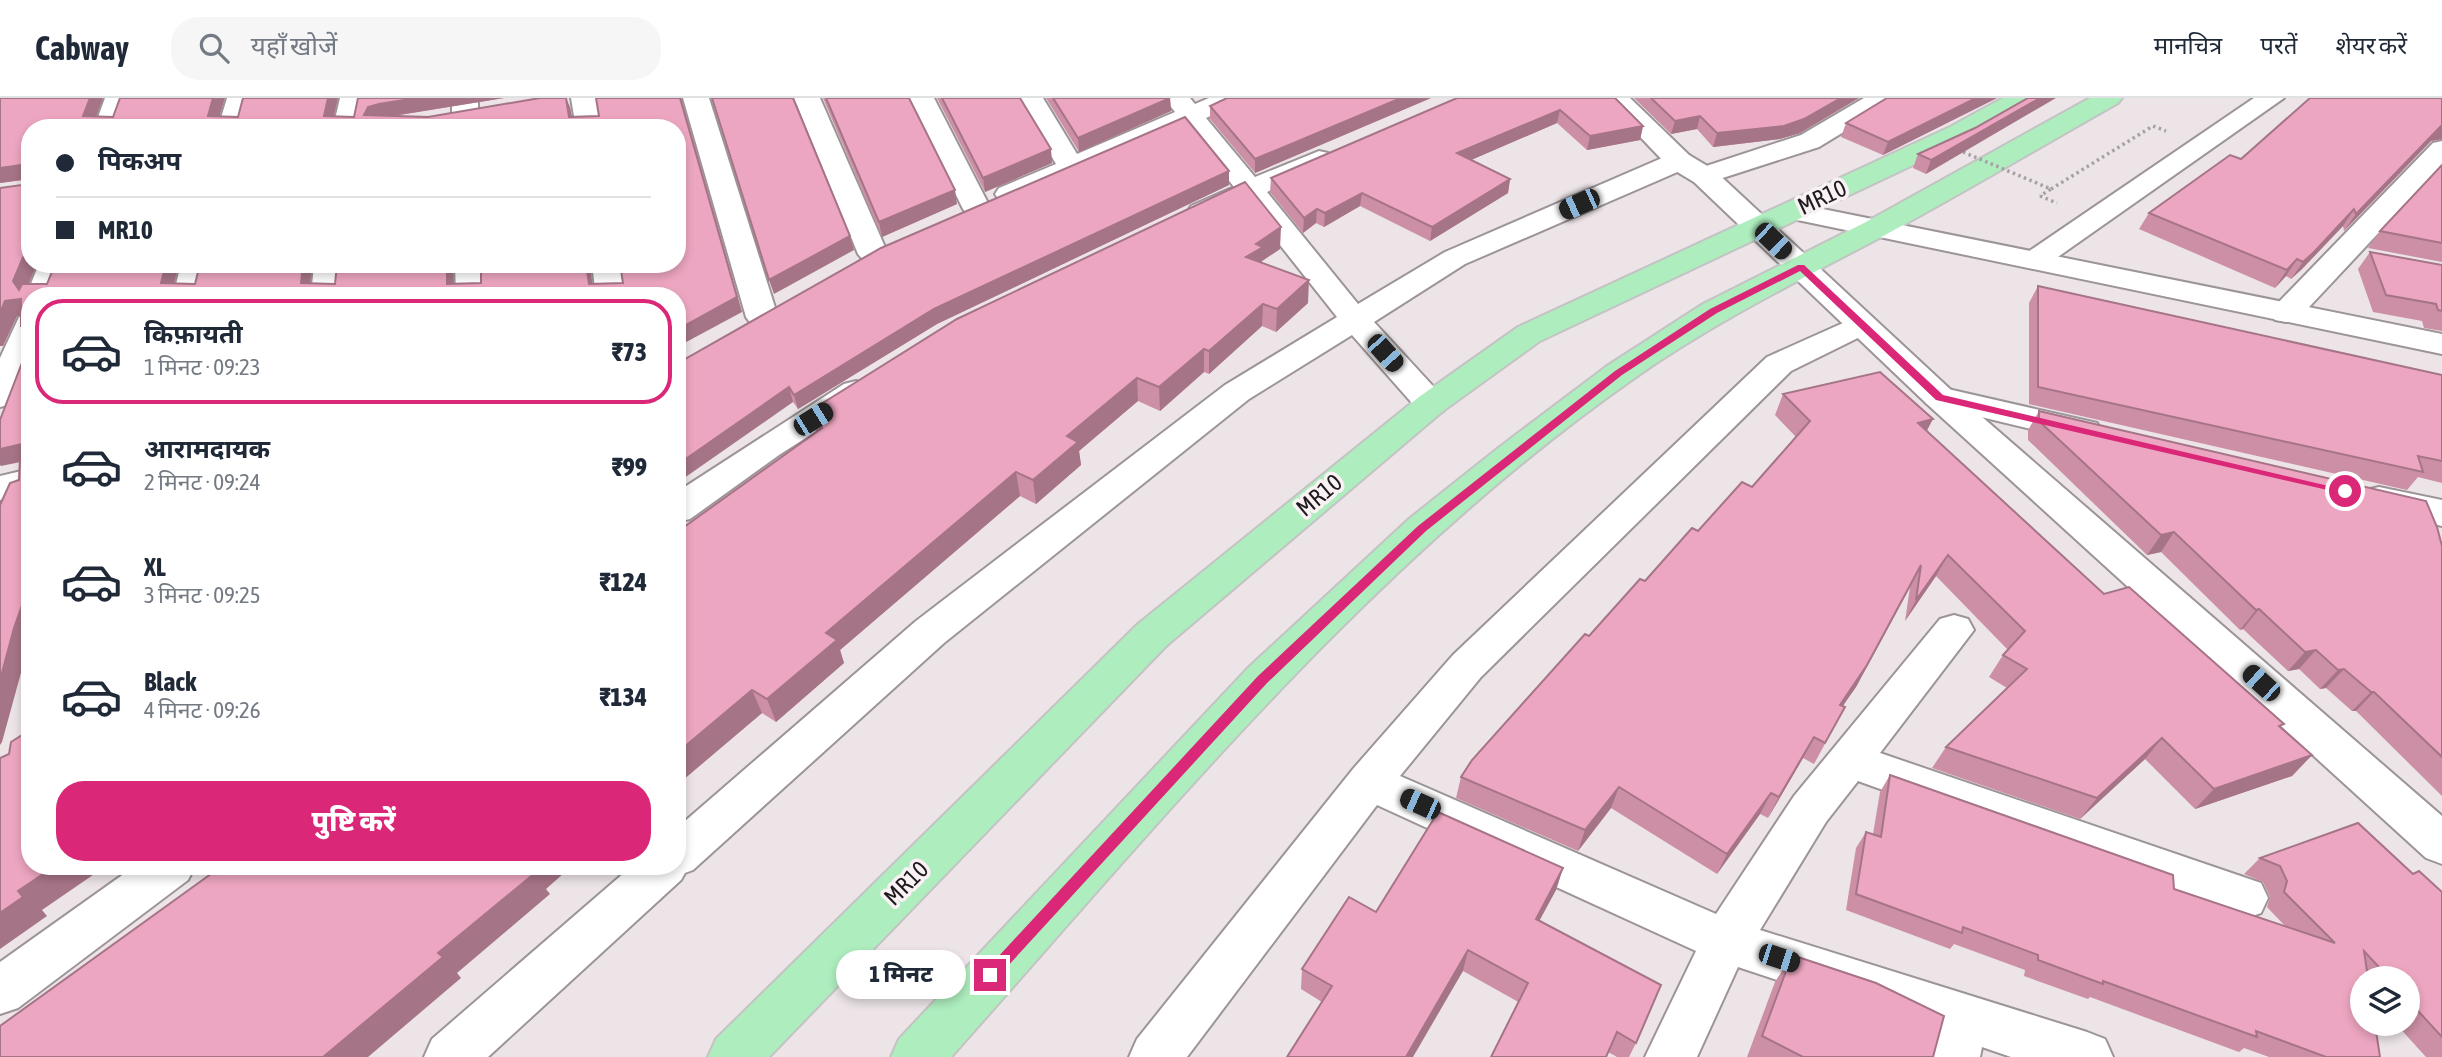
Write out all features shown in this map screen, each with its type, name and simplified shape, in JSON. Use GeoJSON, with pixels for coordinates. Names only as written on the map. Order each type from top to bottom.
{"type":"FeatureCollection","features":[{"type":"Feature","properties":{"kind":"main road","name":"MR10"},"geometry":{"type":"LineString","coordinates":[[734,1057],[1152,635],[1431,404],[1529,334],[1959,133],[2022,98]]}},
{"type":"Feature","properties":{"kind":"main road"},"geometry":{"type":"LineString","coordinates":[[917,1057],[1263,680],[1422,528],[1619,373],[1713,311],[1876,228],[2109,98]]}},
{"type":"Feature","properties":{"kind":"street"},"geometry":{"type":"LineString","coordinates":[[110,119],[118,98]]}},
{"type":"Feature","properties":{"kind":"street"},"geometry":{"type":"LineString","coordinates":[[234,119],[240,98]]}},
{"type":"Feature","properties":{"kind":"street"},"geometry":{"type":"LineString","coordinates":[[348,119],[353,98]]}},
{"type":"Feature","properties":{"kind":"street"},"geometry":{"type":"LineString","coordinates":[[584,98],[588,119]]}},
{"type":"Feature","properties":{"kind":"street"},"geometry":{"type":"LineString","coordinates":[[696,98],[761,317]]}},
{"type":"Feature","properties":{"kind":"street"},"geometry":{"type":"LineString","coordinates":[[807,98],[873,255]]}},
{"type":"Feature","properties":{"kind":"street"},"geometry":{"type":"LineString","coordinates":[[921,98],[966,214],[1070,166],[1184,107],[1230,98]]}},
{"type":"Feature","properties":{"kind":"street"},"geometry":{"type":"LineString","coordinates":[[1030,98],[1070,166]]}},
{"type":"Feature","properties":{"kind":"street"},"geometry":{"type":"LineString","coordinates":[[1616,98],[1760,228],[1940,397],[2442,844]]}},
{"type":"Feature","properties":{"kind":"street"},"geometry":{"type":"LineString","coordinates":[[686,848],[930,632],[1237,392],[1455,258],[1691,168],[1810,141],[1882,98]]}},
{"type":"Feature","properties":{"kind":"street"},"geometry":{"type":"LineString","coordinates":[[2035,260],[2271,98]]}},
{"type":"Feature","properties":{"kind":"street"},"geometry":{"type":"LineString","coordinates":[[1184,107],[1355,320],[1431,404]]}},
{"type":"Feature","properties":{"kind":"street"},"geometry":{"type":"LineString","coordinates":[[443,119],[471,113]]}},
{"type":"Feature","properties":{"kind":"street"},"geometry":{"type":"LineString","coordinates":[[1176,224],[1347,146]]}},
{"type":"Feature","properties":{"kind":"street"},"geometry":{"type":"LineString","coordinates":[[2286,313],[2442,149]]}},
{"type":"Feature","properties":{"kind":"street"},"geometry":{"type":"LineString","coordinates":[[1793,211],[2442,344]]}},
{"type":"Feature","properties":{"kind":"street"},"geometry":{"type":"LineString","coordinates":[[2340,254],[2378,262]]}},
{"type":"Feature","properties":{"kind":"street"},"geometry":{"type":"LineString","coordinates":[[1155,1057],[1368,782],[1467,666],[1779,364],[1861,324]]}},
{"type":"Feature","properties":{"kind":"street"},"geometry":{"type":"LineString","coordinates":[[0,397],[21,346]]}},
{"type":"Feature","properties":{"kind":"street"},"geometry":{"type":"LineString","coordinates":[[686,504],[767,447],[881,376]]}},
{"type":"Feature","properties":{"kind":"street"},"geometry":{"type":"LineString","coordinates":[[1940,397],[2115,438]]}},
{"type":"Feature","properties":{"kind":"street"},"geometry":{"type":"LineString","coordinates":[[0,488],[21,483]]}},
{"type":"Feature","properties":{"kind":"street"},"geometry":{"type":"LineString","coordinates":[[2345,491],[2435,522]]}},
{"type":"Feature","properties":{"kind":"street"},"geometry":{"type":"LineString","coordinates":[[1671,1057],[1726,941],[1810,809],[1954,630]]}},
{"type":"Feature","properties":{"kind":"street"},"geometry":{"type":"LineString","coordinates":[[1849,760],[2244,898]]}},
{"type":"Feature","properties":{"kind":"street"},"geometry":{"type":"LineString","coordinates":[[1368,782],[1726,941],[1958,1037],[2087,1057]]}},
{"type":"Feature","properties":{"kind":"street"},"geometry":{"type":"LineString","coordinates":[[0,991],[160,875]]}},
{"type":"Feature","properties":{"kind":"street"},"geometry":{"type":"LineString","coordinates":[[450,1057],[656,875]]}},
{"type":"Feature","properties":{"kind":"path"},"geometry":{"type":"LineString","coordinates":[[2040,196],[2153,126]]}},
{"type":"Feature","properties":{"kind":"path"},"geometry":{"type":"LineString","coordinates":[[1963,152],[2051,189]]}},
{"type":"Feature","properties":{"kind":"building"},"geometry":{"type":"Polygon","coordinates":[[[0,98],[90,98],[83,116],[113,117],[120,98],[213,98],[208,116],[238,117],[243,98],[328,98],[324,116],[354,117],[358,98],[417,98],[368,107],[364,115],[428,117],[540,98],[566,98],[569,117],[599,116],[596,98],[680,98],[737,297],[686,325],[686,287],[21,287],[21,299],[5,301],[0,313],[0,188],[21,185],[21,262],[13,281],[19,290],[22,284],[47,284],[51,273],[164,273],[161,283],[195,284],[198,273],[302,273],[301,283],[335,284],[336,273],[447,273],[447,284],[481,283],[481,273],[587,273],[589,284],[623,283],[621,273],[686,273],[686,119],[21,119],[21,165],[0,168],[0,98]]]}},
{"type":"Feature","properties":{"kind":"building"},"geometry":{"type":"Polygon","coordinates":[[[712,98],[793,98],[850,236],[769,280],[712,98]]]}},
{"type":"Feature","properties":{"kind":"building"},"geometry":{"type":"Polygon","coordinates":[[[826,98],[909,98],[955,190],[879,222],[826,98]]]}},
{"type":"Feature","properties":{"kind":"building"},"geometry":{"type":"Polygon","coordinates":[[[942,98],[1020,98],[1051,149],[983,178],[942,98]]]}},
{"type":"Feature","properties":{"kind":"building"},"geometry":{"type":"Polygon","coordinates":[[[1053,98],[1170,98],[1078,138],[1053,98]]]}},
{"type":"Feature","properties":{"kind":"building"},"geometry":{"type":"Polygon","coordinates":[[[1227,98],[1401,98],[1255,159],[1210,106],[1227,98]]]}},
{"type":"Feature","properties":{"kind":"building"},"geometry":{"type":"Polygon","coordinates":[[[1457,98],[1615,98],[1643,126],[1590,136],[1560,110],[1457,153],[1510,179],[1432,227],[1362,193],[1325,213],[1317,209],[1304,218],[1271,178],[1457,98]]]}},
{"type":"Feature","properties":{"kind":"building"},"geometry":{"type":"Polygon","coordinates":[[[1651,98],[1841,98],[1804,119],[1784,126],[1717,133],[1700,116],[1675,121],[1651,98]]]}},
{"type":"Feature","properties":{"kind":"building"},"geometry":{"type":"Polygon","coordinates":[[[1887,98],[1976,98],[1888,142],[1846,123],[1887,98]]]}},
{"type":"Feature","properties":{"kind":"building"},"geometry":{"type":"Polygon","coordinates":[[[2028,98],[2040,98],[1931,160],[1918,154],[1975,128],[2028,98]]]}},
{"type":"Feature","properties":{"kind":"building"},"geometry":{"type":"Polygon","coordinates":[[[2310,98],[2442,98],[2442,125],[2356,214],[2354,209],[2314,252],[2303,262],[2297,259],[2287,270],[2149,213],[2230,155],[2241,159],[2310,98]]]}},
{"type":"Feature","properties":{"kind":"building"},"geometry":{"type":"Polygon","coordinates":[[[1185,117],[1229,171],[934,309],[794,395],[789,387],[686,459],[686,358],[881,248],[1185,117]]]}},
{"type":"Feature","properties":{"kind":"building"},"geometry":{"type":"Polygon","coordinates":[[[2442,165],[2442,243],[2380,231],[2442,165]]]}},
{"type":"Feature","properties":{"kind":"building"},"geometry":{"type":"Polygon","coordinates":[[[1245,182],[1281,227],[1256,244],[1263,247],[1246,257],[1309,280],[1277,309],[1263,304],[1209,351],[1204,349],[1159,387],[1137,378],[1067,436],[1078,442],[1033,480],[1016,472],[826,633],[837,640],[767,699],[752,690],[686,745],[686,526],[822,428],[810,411],[957,319],[1245,182]]]}},
{"type":"Feature","properties":{"kind":"building"},"geometry":{"type":"Polygon","coordinates":[[[2370,252],[2442,265],[2442,311],[2438,310],[2436,304],[2386,295],[2370,252]]]}},
{"type":"Feature","properties":{"kind":"building"},"geometry":{"type":"Polygon","coordinates":[[[2038,286],[2442,375],[2442,461],[2418,456],[2423,472],[2038,387],[2038,286]]]}},
{"type":"Feature","properties":{"kind":"building"},"geometry":{"type":"Polygon","coordinates":[[[21,365],[21,444],[0,449],[0,420],[21,365]]]}},
{"type":"Feature","properties":{"kind":"building"},"geometry":{"type":"Polygon","coordinates":[[[1880,372],[1933,419],[1918,423],[2104,594],[2129,587],[2284,724],[2279,726],[2312,755],[2214,789],[2162,738],[2097,798],[1946,747],[2027,669],[2003,655],[2025,631],[1948,555],[1916,600],[1921,565],[1867,665],[1840,705],[1845,707],[1825,743],[1814,737],[1779,797],[1771,793],[1727,854],[1619,787],[1585,830],[1461,777],[1472,760],[1585,634],[1589,636],[1640,579],[1645,581],[1692,528],[1698,531],[1742,482],[1752,487],[1810,421],[1783,394],[1880,372]]]}},
{"type":"Feature","properties":{"kind":"building"},"geometry":{"type":"Polygon","coordinates":[[[2039,411],[2426,501],[2442,546],[2442,757],[2374,692],[2344,669],[2338,670],[2316,650],[2305,652],[2259,609],[2256,610],[2174,532],[2161,535],[2039,421],[2039,411]]]}},
{"type":"Feature","properties":{"kind":"building"},"geometry":{"type":"Polygon","coordinates":[[[21,457],[21,608],[0,680],[0,505],[10,483],[19,480],[21,457]]]}},
{"type":"Feature","properties":{"kind":"building"},"geometry":{"type":"Polygon","coordinates":[[[21,736],[21,875],[42,875],[18,891],[23,897],[0,913],[0,758],[9,754],[11,742],[21,736]]]}},
{"type":"Feature","properties":{"kind":"building"},"geometry":{"type":"Polygon","coordinates":[[[1890,775],[2173,875],[2174,889],[2335,943],[2284,892],[2287,881],[2280,866],[2260,858],[2358,823],[2413,874],[2419,871],[2442,892],[2442,1037],[2420,1013],[2420,966],[2378,966],[2364,951],[2366,966],[2350,966],[2350,1036],[2377,1036],[2380,1057],[2326,1057],[2256,1031],[2257,1037],[2103,981],[2103,984],[2038,960],[2038,955],[1963,927],[1962,933],[1856,894],[1866,832],[1881,837],[1890,775]]]}},
{"type":"Feature","properties":{"kind":"building"},"geometry":{"type":"Polygon","coordinates":[[[1438,812],[1563,868],[1536,919],[1661,985],[1636,1043],[1617,1032],[1606,1057],[1491,1057],[1528,983],[1468,950],[1406,1057],[1287,1057],[1332,986],[1302,969],[1349,897],[1376,912],[1438,812]]]}},
{"type":"Feature","properties":{"kind":"building"},"geometry":{"type":"Polygon","coordinates":[[[210,875],[533,875],[438,953],[443,957],[323,1057],[0,1057],[0,1026],[210,875]]]}},
{"type":"Feature","properties":{"kind":"building"},"geometry":{"type":"Polygon","coordinates":[[[1792,955],[1876,983],[1944,1016],[1933,1057],[1803,1057],[1762,1036],[1792,955]]]}},
{"type":"Feature","properties":{"kind":"route"},"geometry":{"type":"LineString","coordinates":[[990,975],[1263,680],[1422,528],[1619,373],[1713,311],[1801,267],[1940,397],[2345,491]]}}]}
